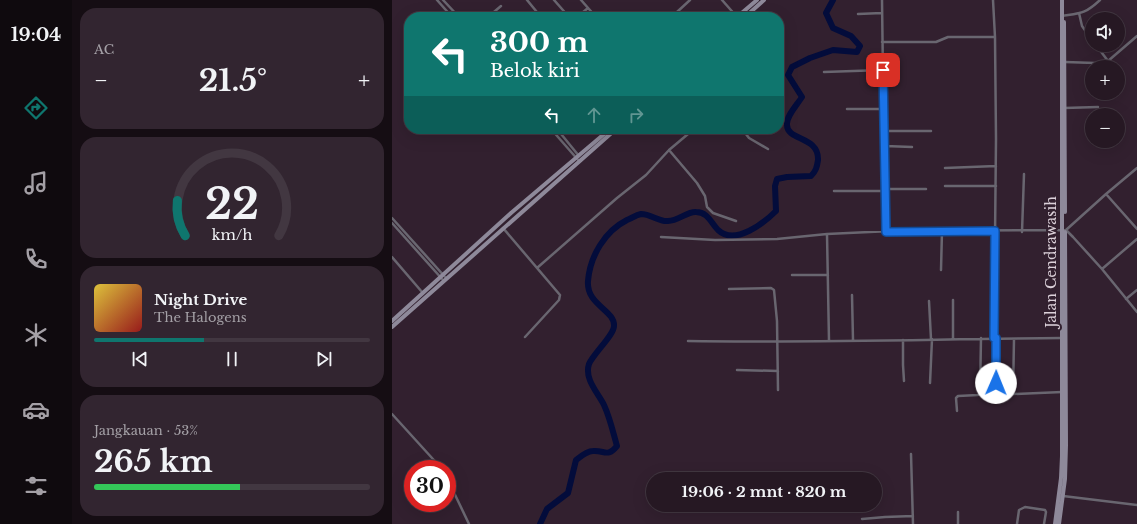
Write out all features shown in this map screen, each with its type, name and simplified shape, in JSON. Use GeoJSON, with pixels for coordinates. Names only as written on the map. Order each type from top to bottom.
{"type":"FeatureCollection","features":[{"type":"Feature","properties":{"kind":"main road"},"geometry":{"type":"LineString","coordinates":[[743,12],[756,0]]}},
{"type":"Feature","properties":{"kind":"main road"},"geometry":{"type":"LineString","coordinates":[[750,12],[764,0]]}},
{"type":"Feature","properties":{"kind":"main road","name":"Jalan Cendrawasih"},"geometry":{"type":"LineString","coordinates":[[1059,524],[1063,496],[1066,445],[1064,338],[1063,0]]}},
{"type":"Feature","properties":{"kind":"main road","name":"Jalan Cendrawasih"},"geometry":{"type":"LineString","coordinates":[[1063,51],[1065,62],[1064,108]]}},
{"type":"Feature","properties":{"kind":"main road"},"geometry":{"type":"LineString","coordinates":[[393,323],[503,228],[604,134]]}},
{"type":"Feature","properties":{"kind":"main road"},"geometry":{"type":"LineString","coordinates":[[393,323],[422,292],[511,213],[610,134]]}},
{"type":"Feature","properties":{"kind":"main road","name":"Jalan Cendrawasih"},"geometry":{"type":"LineString","coordinates":[[1055,524],[1061,478],[1064,338]]}},
{"type":"Feature","properties":{"kind":"street"},"geometry":{"type":"LineString","coordinates":[[437,0],[448,12]]}},
{"type":"Feature","properties":{"kind":"street"},"geometry":{"type":"LineString","coordinates":[[443,0],[454,12]]}},
{"type":"Feature","properties":{"kind":"street"},"geometry":{"type":"LineString","coordinates":[[527,0],[537,12]]}},
{"type":"Feature","properties":{"kind":"street"},"geometry":{"type":"LineString","coordinates":[[554,0],[565,12]]}},
{"type":"Feature","properties":{"kind":"street"},"geometry":{"type":"LineString","coordinates":[[581,0],[592,12]]}},
{"type":"Feature","properties":{"kind":"street"},"geometry":{"type":"LineString","coordinates":[[677,12],[690,0]]}},
{"type":"Feature","properties":{"kind":"street"},"geometry":{"type":"LineString","coordinates":[[722,0],[733,12]]}},
{"type":"Feature","properties":{"kind":"street"},"geometry":{"type":"LineString","coordinates":[[882,0],[886,232]]}},
{"type":"Feature","properties":{"kind":"street"},"geometry":{"type":"LineString","coordinates":[[993,0],[995,37],[996,383]]}},
{"type":"Feature","properties":{"kind":"street"},"geometry":{"type":"LineString","coordinates":[[1063,16],[1088,10],[1100,0]]}},
{"type":"Feature","properties":{"kind":"street"},"geometry":{"type":"LineString","coordinates":[[494,12],[501,6]]}},
{"type":"Feature","properties":{"kind":"street"},"geometry":{"type":"LineString","coordinates":[[584,12],[588,8]]}},
{"type":"Feature","properties":{"kind":"street"},"geometry":{"type":"LineString","coordinates":[[858,14],[882,13]]}},
{"type":"Feature","properties":{"kind":"street"},"geometry":{"type":"LineString","coordinates":[[1079,13],[1082,26],[1085,30]]}},
{"type":"Feature","properties":{"kind":"street"},"geometry":{"type":"LineString","coordinates":[[1109,60],[1137,36]]}},
{"type":"Feature","properties":{"kind":"street"},"geometry":{"type":"LineString","coordinates":[[882,42],[936,42],[948,37],[995,37]]}},
{"type":"Feature","properties":{"kind":"street"},"geometry":{"type":"LineString","coordinates":[[1065,62],[1085,63]]}},
{"type":"Feature","properties":{"kind":"street"},"geometry":{"type":"LineString","coordinates":[[824,72],[883,70]]}},
{"type":"Feature","properties":{"kind":"street"},"geometry":{"type":"LineString","coordinates":[[1064,108],[1098,107]]}},
{"type":"Feature","properties":{"kind":"street"},"geometry":{"type":"LineString","coordinates":[[847,109],[884,109]]}},
{"type":"Feature","properties":{"kind":"street"},"geometry":{"type":"LineString","coordinates":[[885,131],[931,131]]}},
{"type":"Feature","properties":{"kind":"street"},"geometry":{"type":"LineString","coordinates":[[556,134],[579,158]]}},
{"type":"Feature","properties":{"kind":"street"},"geometry":{"type":"LineString","coordinates":[[561,134],[579,158]]}},
{"type":"Feature","properties":{"kind":"street"},"geometry":{"type":"LineString","coordinates":[[537,268],[617,198],[646,175],[669,150],[688,134]]}},
{"type":"Feature","properties":{"kind":"street"},"geometry":{"type":"LineString","coordinates":[[747,134],[768,149]]}},
{"type":"Feature","properties":{"kind":"street"},"geometry":{"type":"LineString","coordinates":[[885,146],[912,147]]}},
{"type":"Feature","properties":{"kind":"street"},"geometry":{"type":"LineString","coordinates":[[669,150],[697,184],[705,196],[707,206],[710,210],[713,213],[736,221]]}},
{"type":"Feature","properties":{"kind":"street"},"geometry":{"type":"LineString","coordinates":[[945,168],[996,166]]}},
{"type":"Feature","properties":{"kind":"street"},"geometry":{"type":"LineString","coordinates":[[1064,230],[1137,168]]}},
{"type":"Feature","properties":{"kind":"street"},"geometry":{"type":"LineString","coordinates":[[1022,232],[1024,174]]}},
{"type":"Feature","properties":{"kind":"street"},"geometry":{"type":"LineString","coordinates":[[945,186],[996,186]]}},
{"type":"Feature","properties":{"kind":"street"},"geometry":{"type":"LineString","coordinates":[[834,191],[926,188]]}},
{"type":"Feature","properties":{"kind":"street"},"geometry":{"type":"LineString","coordinates":[[1106,194],[1137,229]]}},
{"type":"Feature","properties":{"kind":"street"},"geometry":{"type":"LineString","coordinates":[[392,218],[441,276]]}},
{"type":"Feature","properties":{"kind":"street"},"geometry":{"type":"LineString","coordinates":[[392,223],[444,279]]}},
{"type":"Feature","properties":{"kind":"street"},"geometry":{"type":"LineString","coordinates":[[503,228],[560,295],[560,298],[556,304],[525,337]]}},
{"type":"Feature","properties":{"kind":"street"},"geometry":{"type":"LineString","coordinates":[[661,237],[715,240],[777,239],[827,234],[886,232],[1022,232],[1064,230],[1073,236],[1137,312]]}},
{"type":"Feature","properties":{"kind":"street"},"geometry":{"type":"LineString","coordinates":[[941,270],[942,231]]}},
{"type":"Feature","properties":{"kind":"street"},"geometry":{"type":"LineString","coordinates":[[827,234],[829,341]]}},
{"type":"Feature","properties":{"kind":"street"},"geometry":{"type":"LineString","coordinates":[[1102,269],[1137,239]]}},
{"type":"Feature","properties":{"kind":"street"},"geometry":{"type":"LineString","coordinates":[[392,257],[422,292]]}},
{"type":"Feature","properties":{"kind":"street"},"geometry":{"type":"LineString","coordinates":[[792,275],[828,275]]}},
{"type":"Feature","properties":{"kind":"street"},"geometry":{"type":"LineString","coordinates":[[729,289],[774,289],[778,320],[778,390]]}},
{"type":"Feature","properties":{"kind":"street"},"geometry":{"type":"LineString","coordinates":[[1126,299],[1137,290]]}},
{"type":"Feature","properties":{"kind":"street"},"geometry":{"type":"LineString","coordinates":[[852,295],[853,340]]}},
{"type":"Feature","properties":{"kind":"street"},"geometry":{"type":"LineString","coordinates":[[952,300],[953,339]]}},
{"type":"Feature","properties":{"kind":"street"},"geometry":{"type":"LineString","coordinates":[[929,301],[931,339],[930,383]]}},
{"type":"Feature","properties":{"kind":"street"},"geometry":{"type":"LineString","coordinates":[[957,411],[957,397],[980,394],[981,338]]}},
{"type":"Feature","properties":{"kind":"street"},"geometry":{"type":"LineString","coordinates":[[688,341],[778,342],[1064,338]]}},
{"type":"Feature","properties":{"kind":"street"},"geometry":{"type":"LineString","coordinates":[[1014,339],[1013,394],[1062,392]]}},
{"type":"Feature","properties":{"kind":"street"},"geometry":{"type":"LineString","coordinates":[[903,340],[904,381]]}},
{"type":"Feature","properties":{"kind":"street"},"geometry":{"type":"LineString","coordinates":[[737,370],[778,371]]}},
{"type":"Feature","properties":{"kind":"street"},"geometry":{"type":"LineString","coordinates":[[392,414],[434,460]]}},
{"type":"Feature","properties":{"kind":"street"},"geometry":{"type":"LineString","coordinates":[[911,454],[913,524]]}},
{"type":"Feature","properties":{"kind":"street"},"geometry":{"type":"LineString","coordinates":[[1063,496],[1137,505]]}},
{"type":"Feature","properties":{"kind":"street"},"geometry":{"type":"LineString","coordinates":[[456,497],[469,524]]}},
{"type":"Feature","properties":{"kind":"street"},"geometry":{"type":"LineString","coordinates":[[1017,524],[1019,510],[1025,507],[1045,510],[1044,524]]}},
{"type":"Feature","properties":{"kind":"street"},"geometry":{"type":"LineString","coordinates":[[958,512],[958,524]]}},
{"type":"Feature","properties":{"kind":"street"},"geometry":{"type":"LineString","coordinates":[[862,519],[889,516],[913,516]]}},
{"type":"Feature","properties":{"kind":"waterway"},"geometry":{"type":"LineString","coordinates":[[540,524],[547,509],[568,493],[576,460],[591,451],[606,453],[611,452],[617,446],[606,410],[592,386],[588,375],[589,364],[611,334],[614,326],[613,320],[591,296],[589,289],[589,272],[595,254],[600,245],[619,225],[641,214],[665,221],[672,221],[686,214],[700,212],[709,218],[718,230],[725,234],[741,234],[757,227],[776,211],[775,186],[777,179],[811,176],[817,165],[817,152],[809,143],[792,134],[788,130],[788,118],[802,97],[788,75],[792,67],[810,58],[833,50],[857,52],[860,46],[851,36],[833,28],[826,13],[833,0]]}},
{"type":"Feature","properties":{"kind":"route"},"geometry":{"type":"LineString","coordinates":[[883,70],[886,232],[995,231],[994,338],[996,338],[996,383]]}}]}
